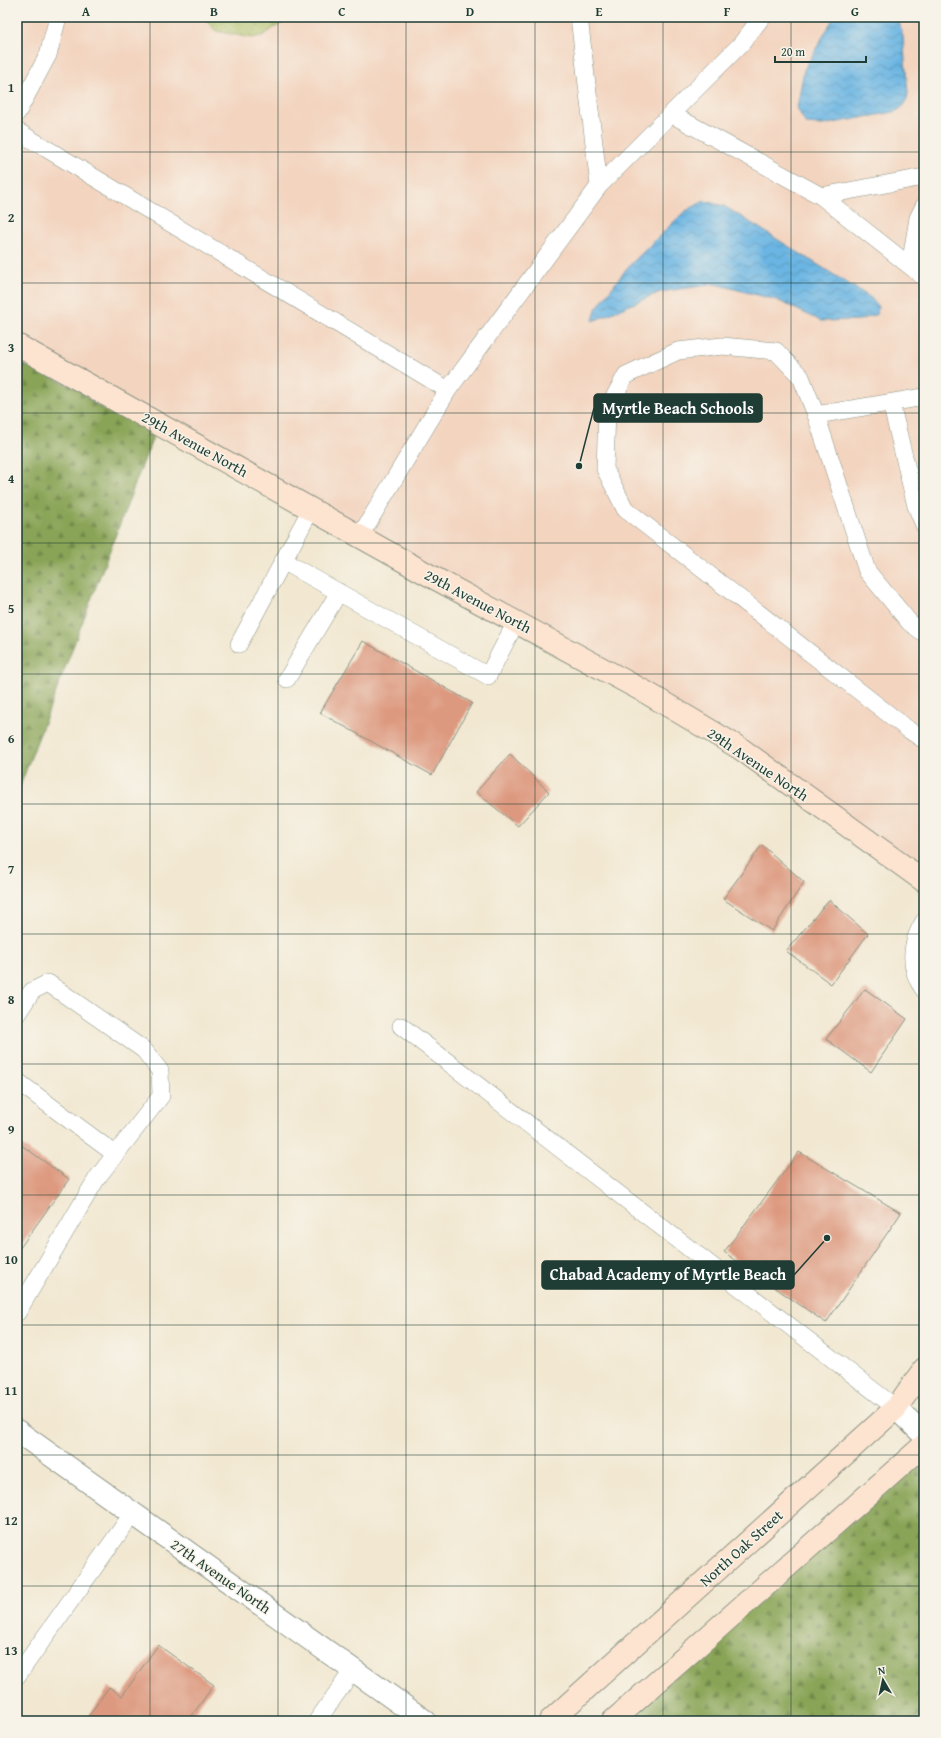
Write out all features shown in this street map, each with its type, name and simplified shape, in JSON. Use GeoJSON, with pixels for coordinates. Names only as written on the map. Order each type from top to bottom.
{"type":"FeatureCollection","features":[{"type":"Feature","properties":{"kind":"main road","name":"29th Avenue North"},"geometry":{"type":"LineString","coordinates":[[17,346],[647,693],[741,749],[924,881]]}},
{"type":"Feature","properties":{"kind":"main road","name":"North Oak Street"},"geometry":{"type":"LineString","coordinates":[[550,1721],[896,1408],[924,1369]]}},
{"type":"Feature","properties":{"kind":"main road"},"geometry":{"type":"LineString","coordinates":[[613,1721],[924,1445]]}},
{"type":"Feature","properties":{"kind":"street"},"geometry":{"type":"LineString","coordinates":[[896,1408],[924,1435]]}},
{"type":"Feature","properties":{"kind":"street","name":"27th Avenue North"},"geometry":{"type":"LineString","coordinates":[[17,1431],[425,1721]]}},
{"type":"Feature","properties":{"kind":"lane"},"geometry":{"type":"LineString","coordinates":[[17,113],[48,55],[58,17]]}},
{"type":"Feature","properties":{"kind":"lane"},"geometry":{"type":"LineString","coordinates":[[579,17],[599,186]]}},
{"type":"Feature","properties":{"kind":"lane"},"geometry":{"type":"LineString","coordinates":[[360,536],[448,390],[599,186],[741,44],[762,17]]}},
{"type":"Feature","properties":{"kind":"lane"},"geometry":{"type":"LineString","coordinates":[[671,114],[821,196],[924,276]]}},
{"type":"Feature","properties":{"kind":"lane"},"geometry":{"type":"LineString","coordinates":[[17,131],[448,390]]}},
{"type":"Feature","properties":{"kind":"lane"},"geometry":{"type":"LineString","coordinates":[[821,196],[924,177]]}},
{"type":"Feature","properties":{"kind":"lane"},"geometry":{"type":"LineString","coordinates":[[924,206],[918,218],[912,254],[924,276]]}},
{"type":"Feature","properties":{"kind":"lane"},"geometry":{"type":"LineString","coordinates":[[924,633],[910,623],[867,571],[816,415],[800,377],[776,351],[722,346],[678,351],[626,375],[607,410],[605,469],[625,509],[909,730],[924,740]]}},
{"type":"Feature","properties":{"kind":"lane"},"geometry":{"type":"LineString","coordinates":[[816,415],[924,397]]}},
{"type":"Feature","properties":{"kind":"lane"},"geometry":{"type":"LineString","coordinates":[[891,403],[916,506],[924,525]]}},
{"type":"Feature","properties":{"kind":"lane"},"geometry":{"type":"LineString","coordinates":[[239,644],[311,509]]}},
{"type":"Feature","properties":{"kind":"lane"},"geometry":{"type":"LineString","coordinates":[[284,561],[488,676],[516,622]]}},
{"type":"Feature","properties":{"kind":"lane"},"geometry":{"type":"LineString","coordinates":[[287,679],[339,592]]}},
{"type":"Feature","properties":{"kind":"lane"},"geometry":{"type":"LineString","coordinates":[[924,921],[918,931],[911,961],[917,981],[924,990]]}},
{"type":"Feature","properties":{"kind":"lane"},"geometry":{"type":"LineString","coordinates":[[17,1014],[32,991],[48,983],[144,1050],[160,1071],[161,1096],[97,1178],[17,1313]]}},
{"type":"Feature","properties":{"kind":"lane"},"geometry":{"type":"LineString","coordinates":[[401,1026],[896,1408]]}},
{"type":"Feature","properties":{"kind":"lane"},"geometry":{"type":"LineString","coordinates":[[17,1081],[115,1154]]}},
{"type":"Feature","properties":{"kind":"lane"},"geometry":{"type":"LineString","coordinates":[[17,1676],[133,1513]]}},
{"type":"Feature","properties":{"kind":"lane"},"geometry":{"type":"LineString","coordinates":[[318,1721],[353,1670]]}},
{"type":"Feature","properties":{"kind":"shaded area"},"geometry":{"type":"Polygon","coordinates":[[[17,17],[924,17],[924,881],[741,749],[17,345],[17,17]]]}},
{"type":"Feature","properties":{"kind":"green space"},"geometry":{"type":"Polygon","coordinates":[[[206,17],[291,17],[262,36],[251,38],[216,31],[208,23],[206,17]]]}},
{"type":"Feature","properties":{"kind":"green space"},"geometry":{"type":"Polygon","coordinates":[[[17,362],[158,424],[17,794],[17,362]]]}},
{"type":"Feature","properties":{"kind":"green space"},"geometry":{"type":"Polygon","coordinates":[[[924,1445],[924,1721],[613,1721],[924,1445]]]}},
{"type":"Feature","properties":{"kind":"water"},"geometry":{"type":"Polygon","coordinates":[[[834,17],[898,17],[903,37],[908,93],[906,103],[900,109],[894,112],[822,125],[806,124],[797,108],[804,70],[834,17]]]}},
{"type":"Feature","properties":{"kind":"water"},"geometry":{"type":"Polygon","coordinates":[[[704,201],[724,206],[871,298],[878,307],[877,314],[860,320],[821,321],[777,300],[715,284],[660,292],[593,321],[596,309],[627,268],[684,212],[704,201]]]}},
{"type":"Feature","properties":{"kind":"building"},"geometry":{"type":"Polygon","coordinates":[[[363,641],[472,703],[432,775],[320,713],[363,641]]]}},
{"type":"Feature","properties":{"kind":"building"},"geometry":{"type":"Polygon","coordinates":[[[510,754],[549,792],[518,826],[476,792],[510,754]]]}},
{"type":"Feature","properties":{"kind":"building"},"geometry":{"type":"Polygon","coordinates":[[[762,845],[804,882],[772,931],[723,899],[762,845]]]}},
{"type":"Feature","properties":{"kind":"building"},"geometry":{"type":"Polygon","coordinates":[[[829,900],[868,934],[831,984],[786,951],[829,900]]]}},
{"type":"Feature","properties":{"kind":"building"},"geometry":{"type":"Polygon","coordinates":[[[865,989],[907,1019],[871,1072],[826,1039],[865,989]]]}},
{"type":"Feature","properties":{"kind":"building"},"geometry":{"type":"Polygon","coordinates":[[[17,1142],[69,1179],[17,1252],[17,1142]]]}},
{"type":"Feature","properties":{"kind":"building"},"geometry":{"type":"Polygon","coordinates":[[[799,1152],[901,1213],[826,1323],[724,1252],[799,1152]]]}},
{"type":"Feature","properties":{"kind":"building"},"geometry":{"type":"Polygon","coordinates":[[[158,1645],[214,1685],[188,1721],[85,1721],[109,1687],[122,1696],[158,1645]]]}},
{"type":"Feature","properties":{"kind":"place","name":"Myrtle Beach Schools"},"geometry":{"type":"Point","coordinates":[579,466]}},
{"type":"Feature","properties":{"kind":"place","name":"Chabad Academy of Myrtle Beach"},"geometry":{"type":"Point","coordinates":[827,1238]}}]}
